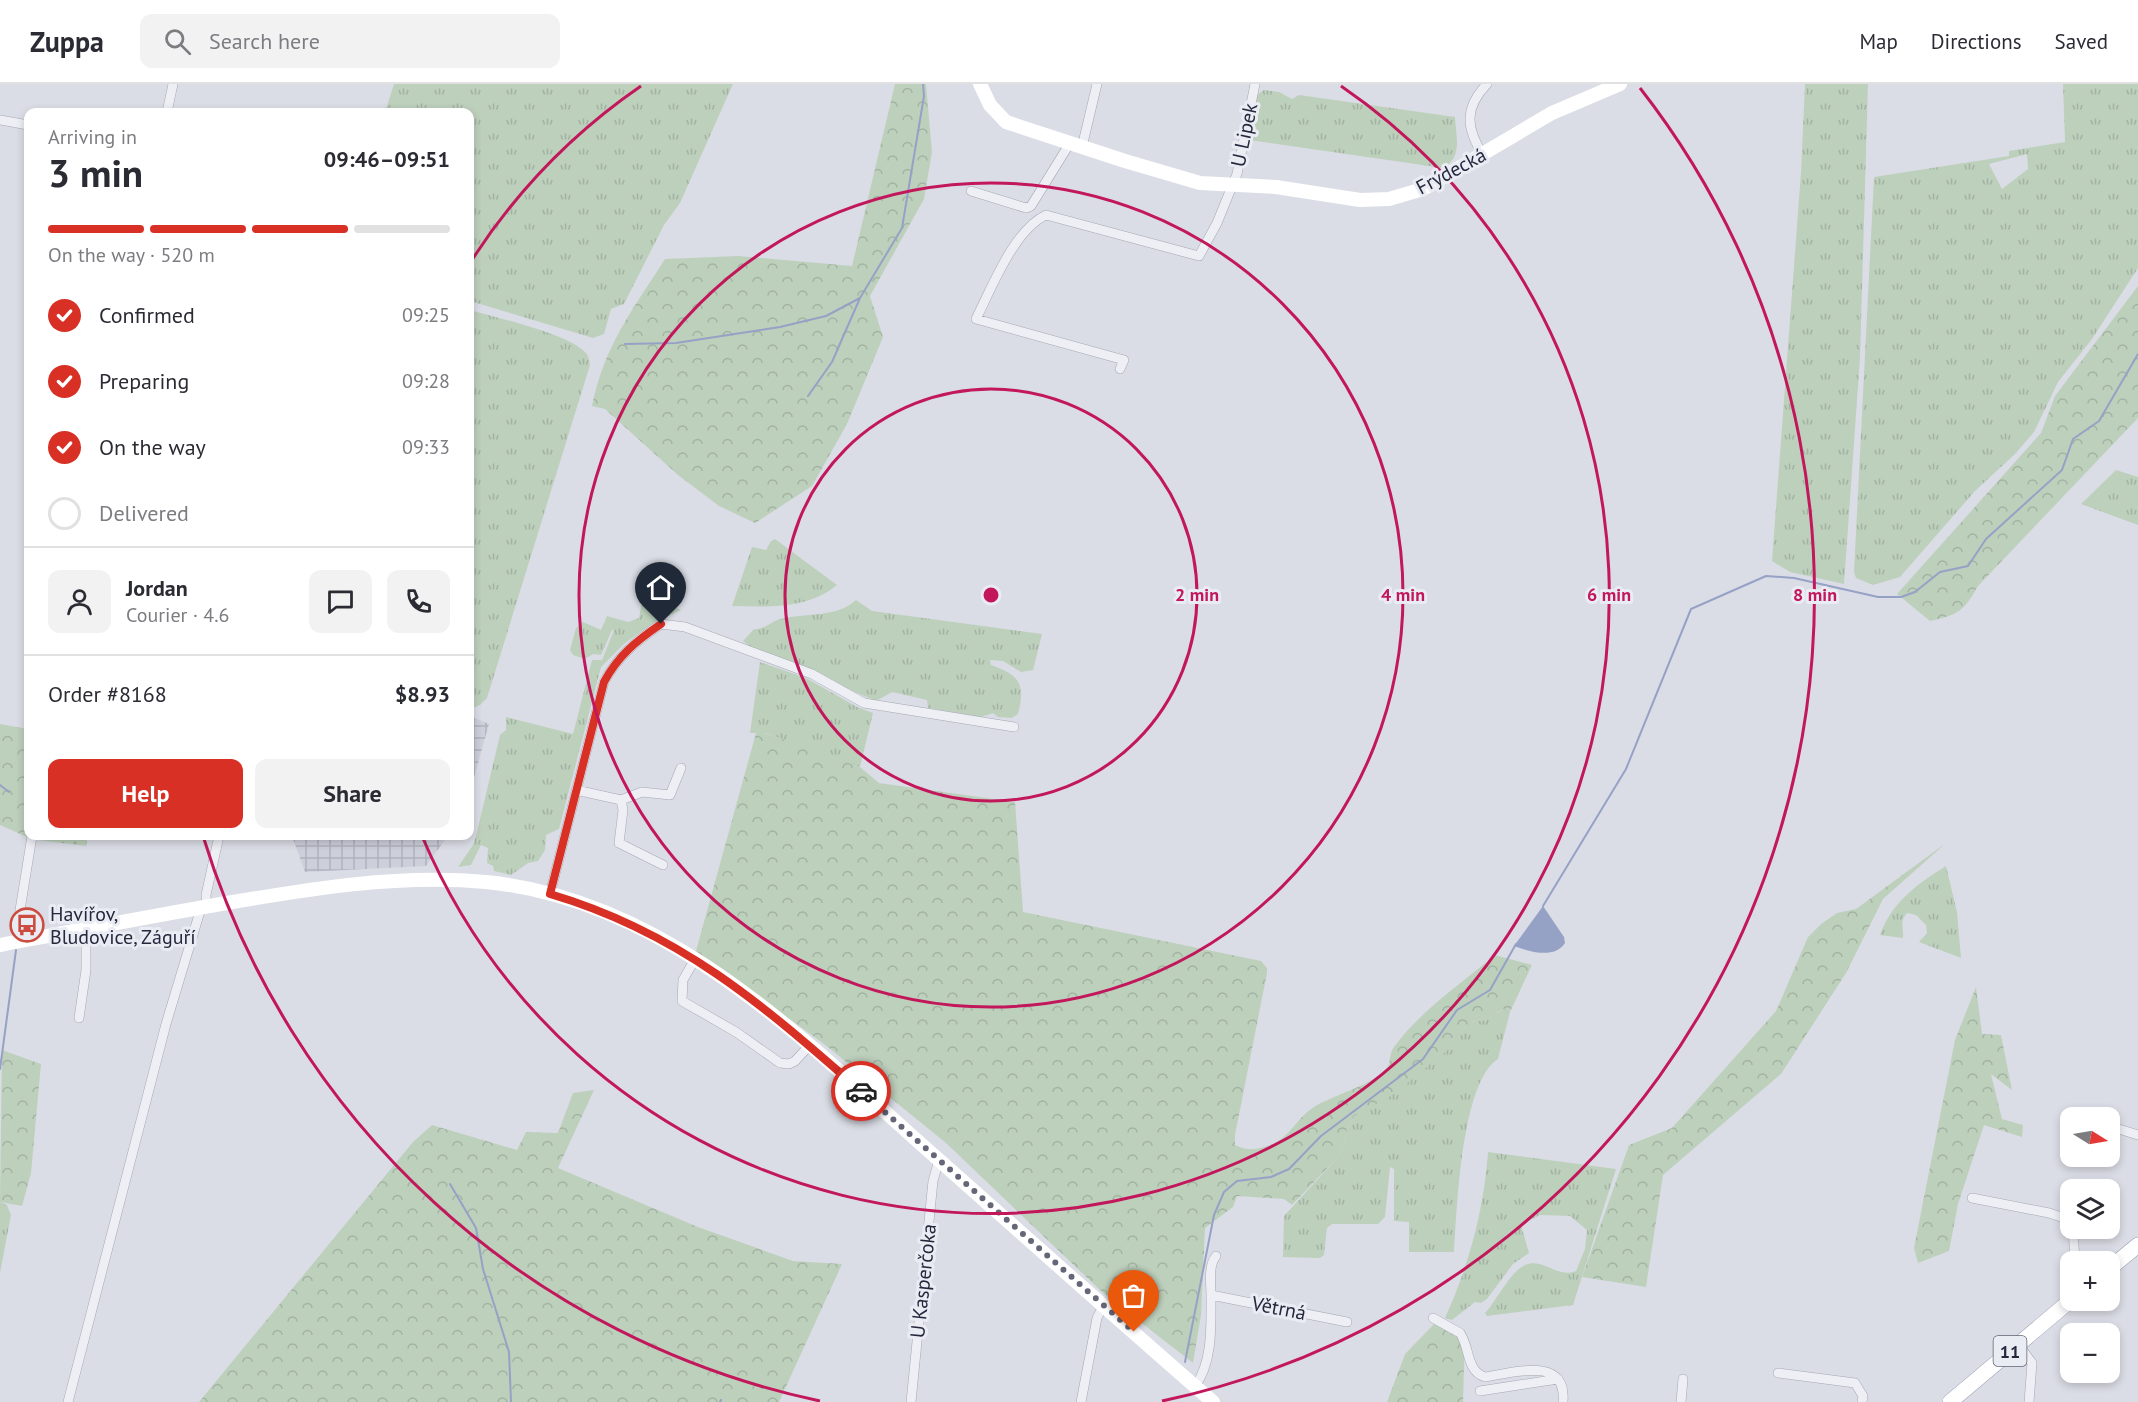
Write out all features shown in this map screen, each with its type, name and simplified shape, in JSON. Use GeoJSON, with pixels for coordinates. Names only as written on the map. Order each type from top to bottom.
{"type":"FeatureCollection","features":[{"type":"Feature","properties":{"kind":"main road"},"geometry":{"type":"LineString","coordinates":[[2120,1260],[2138,1245]]}},
{"type":"Feature","properties":{"kind":"main road","name":"11"},"geometry":{"type":"LineString","coordinates":[[1950,1402],[2060,1309]]}},
{"type":"Feature","properties":{"kind":"street"},"geometry":{"type":"LineString","coordinates":[[168,108],[173,84]]}},
{"type":"Feature","properties":{"kind":"street","name":"Frýdecká"},"geometry":{"type":"LineString","coordinates":[[980,84],[990,105],[1006,122],[1076,145],[1200,183],[1276,187],[1347,199],[1389,199],[1423,189],[1552,113],[1620,84]]}},
{"type":"Feature","properties":{"kind":"street"},"geometry":{"type":"LineString","coordinates":[[971,190],[1026,208],[1031,207],[1076,145],[1097,84]]}},
{"type":"Feature","properties":{"kind":"street","name":"U Lipek"},"geometry":{"type":"LineString","coordinates":[[1123,361],[976,319],[999,272],[1032,222],[1046,215],[1199,256],[1233,185],[1255,84]]}},
{"type":"Feature","properties":{"kind":"street"},"geometry":{"type":"LineString","coordinates":[[1483,155],[1472,139],[1470,122],[1474,103],[1487,84]]}},
{"type":"Feature","properties":{"kind":"street"},"geometry":{"type":"LineString","coordinates":[[0,120],[24,124]]}},
{"type":"Feature","properties":{"kind":"street"},"geometry":{"type":"LineString","coordinates":[[550,894],[604,682],[613,665],[633,643],[661,624],[685,627],[812,674],[864,703],[1014,728]]}},
{"type":"Feature","properties":{"kind":"street"},"geometry":{"type":"LineString","coordinates":[[576,790],[621,800],[642,792],[670,795],[681,768]]}},
{"type":"Feature","properties":{"kind":"street"},"geometry":{"type":"LineString","coordinates":[[621,800],[623,810],[620,843],[663,865]]}},
{"type":"Feature","properties":{"kind":"street"},"geometry":{"type":"LineString","coordinates":[[18,942],[20,910],[31,840]]}},
{"type":"Feature","properties":{"kind":"street"},"geometry":{"type":"LineString","coordinates":[[68,1402],[166,1024],[204,908],[218,840]]}},
{"type":"Feature","properties":{"kind":"street"},"geometry":{"type":"LineString","coordinates":[[0,945],[291,892],[404,880],[489,883],[550,894],[625,920],[695,959],[762,1007],[1213,1402]]}},
{"type":"Feature","properties":{"kind":"street"},"geometry":{"type":"LineString","coordinates":[[79,1018],[86,970],[86,929]]}},
{"type":"Feature","properties":{"kind":"street"},"geometry":{"type":"LineString","coordinates":[[695,959],[683,980],[682,1001],[736,1032],[780,1063],[789,1064],[795,1061],[809,1046]]}},
{"type":"Feature","properties":{"kind":"street"},"geometry":{"type":"LineString","coordinates":[[2120,1129],[2138,1135]]}},
{"type":"Feature","properties":{"kind":"street","name":"U Kasperčoka"},"geometry":{"type":"LineString","coordinates":[[911,1402],[933,1181],[939,1160]]}},
{"type":"Feature","properties":{"kind":"street"},"geometry":{"type":"LineString","coordinates":[[1972,1198],[2060,1217]]}},
{"type":"Feature","properties":{"kind":"street"},"geometry":{"type":"LineString","coordinates":[[1195,1386],[1206,1362],[1211,1274],[1216,1256]]}},
{"type":"Feature","properties":{"kind":"street","name":"Větrná"},"geometry":{"type":"LineString","coordinates":[[1211,1295],[1347,1322]]}},
{"type":"Feature","properties":{"kind":"street"},"geometry":{"type":"LineString","coordinates":[[1082,1402],[1097,1318],[1103,1306]]}},
{"type":"Feature","properties":{"kind":"street"},"geometry":{"type":"LineString","coordinates":[[1433,1318],[1460,1333],[1473,1368],[1485,1377],[1541,1370],[1552,1373],[1563,1390],[1563,1402]]}},
{"type":"Feature","properties":{"kind":"street"},"geometry":{"type":"LineString","coordinates":[[2018,1344],[2032,1363],[2030,1402]]}},
{"type":"Feature","properties":{"kind":"street"},"geometry":{"type":"LineString","coordinates":[[1778,1373],[1855,1383],[1863,1396],[1862,1402]]}},
{"type":"Feature","properties":{"kind":"street"},"geometry":{"type":"LineString","coordinates":[[1681,1402],[1683,1378]]}},
{"type":"Feature","properties":{"kind":"street"},"geometry":{"type":"LineString","coordinates":[[1480,1391],[1558,1379]]}},
{"type":"Feature","properties":{"kind":"shaded area"},"geometry":{"type":"Polygon","coordinates":[[[474,718],[489,724],[474,778],[474,718]]]}},
{"type":"Feature","properties":{"kind":"shaded area"},"geometry":{"type":"Polygon","coordinates":[[[293,840],[445,840],[426,866],[305,872],[293,840]]]}},
{"type":"Feature","properties":{"kind":"green space"},"geometry":{"type":"Polygon","coordinates":[[[394,84],[733,84],[680,203],[664,225],[624,304],[611,309],[604,334],[593,338],[474,302],[474,108],[386,108],[394,84]]]}},
{"type":"Feature","properties":{"kind":"green space"},"geometry":{"type":"Polygon","coordinates":[[[895,84],[926,84],[932,152],[924,199],[870,296],[883,337],[847,424],[812,486],[755,523],[719,506],[678,475],[605,409],[592,406],[597,385],[621,329],[665,259],[738,256],[852,266],[895,84]]]}},
{"type":"Feature","properties":{"kind":"green space"},"geometry":{"type":"Polygon","coordinates":[[[1805,84],[1868,84],[1860,358],[1844,584],[1790,572],[1772,561],[1801,172],[1805,84]]]}},
{"type":"Feature","properties":{"kind":"green space"},"geometry":{"type":"Polygon","coordinates":[[[2063,84],[2138,84],[2138,268],[2092,339],[2058,382],[2034,432],[2015,454],[1975,491],[1900,577],[1873,585],[1856,578],[1854,572],[1874,177],[2009,156],[2009,151],[2065,142],[2063,84]],[[2027,154],[1989,164],[2002,189],[2028,169],[2027,154]]]}},
{"type":"Feature","properties":{"kind":"green space"},"geometry":{"type":"Polygon","coordinates":[[[1264,90],[1279,92],[1292,99],[1299,95],[1455,117],[1456,152],[1443,168],[1249,140],[1257,95],[1264,90]]]}},
{"type":"Feature","properties":{"kind":"green space"},"geometry":{"type":"Polygon","coordinates":[[[2138,286],[2138,418],[1978,586],[1969,601],[1959,611],[1930,621],[1897,594],[2041,433],[2055,396],[2138,286]]]}},
{"type":"Feature","properties":{"kind":"green space"},"geometry":{"type":"Polygon","coordinates":[[[474,311],[547,332],[576,345],[585,352],[590,365],[487,698],[474,707],[474,311]]]}},
{"type":"Feature","properties":{"kind":"green space"},"geometry":{"type":"Polygon","coordinates":[[[2116,470],[2138,477],[2138,525],[2081,504],[2116,470]]]}},
{"type":"Feature","properties":{"kind":"green space"},"geometry":{"type":"Polygon","coordinates":[[[775,539],[837,585],[813,599],[787,605],[732,606],[752,547],[766,550],[771,541],[775,539]]]}},
{"type":"Feature","properties":{"kind":"green space"},"geometry":{"type":"Polygon","coordinates":[[[646,577],[670,605],[681,610],[653,623],[625,643],[601,667],[559,829],[546,835],[545,850],[538,861],[528,863],[511,875],[494,871],[493,866],[487,863],[488,848],[481,845],[471,865],[458,867],[473,845],[500,735],[506,730],[506,717],[573,734],[592,660],[602,660],[614,630],[601,655],[593,654],[585,659],[573,655],[570,650],[576,628],[583,622],[601,630],[607,616],[628,622],[639,618],[646,577]]]}},
{"type":"Feature","properties":{"kind":"green space"},"geometry":{"type":"Polygon","coordinates":[[[856,600],[872,611],[1042,634],[1033,670],[1021,672],[1003,661],[990,660],[991,665],[1008,673],[1018,682],[1021,695],[1018,714],[1012,718],[998,717],[993,713],[981,717],[928,708],[927,700],[892,692],[876,701],[753,649],[743,641],[754,629],[780,619],[839,610],[856,600]]]}},
{"type":"Feature","properties":{"kind":"green space"},"geometry":{"type":"Polygon","coordinates":[[[760,662],[806,678],[857,707],[873,713],[860,767],[765,733],[750,733],[760,662]]]}},
{"type":"Feature","properties":{"kind":"green space"},"geometry":{"type":"Polygon","coordinates":[[[0,724],[24,728],[24,836],[0,825],[0,724]]]}},
{"type":"Feature","properties":{"kind":"green space"},"geometry":{"type":"Polygon","coordinates":[[[756,733],[764,733],[804,746],[860,767],[879,783],[1015,802],[1023,912],[1261,961],[1267,968],[1267,973],[1235,1135],[1235,1145],[1244,1148],[1261,1148],[1277,1142],[1314,1107],[1381,1074],[1388,1066],[1394,1047],[1416,1021],[1495,955],[1532,965],[1510,1012],[1505,1008],[1483,1021],[1474,1021],[1465,1028],[1458,1040],[1446,1051],[1394,1094],[1354,1116],[1347,1129],[1339,1156],[1292,1205],[1284,1199],[1237,1196],[1233,1207],[1205,1228],[1201,1315],[1193,1363],[1103,1293],[946,1143],[824,1044],[696,951],[756,733]]]}},
{"type":"Feature","properties":{"kind":"green space"},"geometry":{"type":"Polygon","coordinates":[[[38,840],[87,840],[86,846],[38,840]]]}},
{"type":"Feature","properties":{"kind":"green space"},"geometry":{"type":"Polygon","coordinates":[[[1946,843],[1883,899],[1846,973],[1781,1074],[1663,1175],[1646,1287],[1582,1277],[1629,1145],[1672,1128],[1776,1011],[1808,937],[1821,924],[1837,913],[1856,909],[1946,843]]]}},
{"type":"Feature","properties":{"kind":"green space"},"geometry":{"type":"Polygon","coordinates":[[[1946,866],[1957,912],[1961,958],[1919,942],[1927,933],[1926,925],[1916,915],[1907,913],[1905,916],[1902,922],[1903,938],[1880,935],[1885,923],[1899,903],[1925,880],[1946,866]]]}},
{"type":"Feature","properties":{"kind":"green space"},"geometry":{"type":"Polygon","coordinates":[[[1976,987],[1982,1034],[2001,1035],[2012,1090],[1991,1074],[2002,1119],[2023,1125],[2022,1137],[1984,1125],[1958,1204],[1949,1251],[1918,1263],[1914,1248],[1955,1040],[1976,987]]]}},
{"type":"Feature","properties":{"kind":"green space"},"geometry":{"type":"Polygon","coordinates":[[[1505,1008],[1510,1012],[1498,1059],[1486,1072],[1476,1093],[1469,1119],[1459,1178],[1454,1252],[1409,1252],[1409,1222],[1394,1221],[1394,1169],[1390,1167],[1385,1217],[1378,1224],[1332,1224],[1327,1228],[1324,1255],[1320,1258],[1283,1257],[1284,1216],[1339,1156],[1347,1129],[1354,1116],[1446,1051],[1469,1024],[1505,1008]]]}},
{"type":"Feature","properties":{"kind":"green space"},"geometry":{"type":"Polygon","coordinates":[[[2,1050],[41,1064],[31,1173],[22,1206],[0,1202],[2,1050]]]}},
{"type":"Feature","properties":{"kind":"green space"},"geometry":{"type":"Polygon","coordinates":[[[594,1090],[558,1168],[698,1227],[793,1261],[842,1264],[779,1402],[199,1402],[413,1142],[432,1125],[517,1150],[526,1132],[558,1133],[573,1093],[594,1090]]]}},
{"type":"Feature","properties":{"kind":"green space"},"geometry":{"type":"Polygon","coordinates":[[[1488,1152],[1616,1169],[1573,1305],[1487,1316],[1485,1313],[1513,1274],[1525,1265],[1538,1264],[1569,1273],[1576,1271],[1585,1249],[1587,1230],[1570,1216],[1540,1215],[1521,1225],[1529,1253],[1513,1264],[1487,1299],[1481,1303],[1475,1302],[1452,1320],[1445,1318],[1454,1298],[1474,1236],[1483,1195],[1488,1152]]]}},
{"type":"Feature","properties":{"kind":"green space"},"geometry":{"type":"Polygon","coordinates":[[[0,1202],[7,1205],[11,1215],[0,1273],[0,1202]]]}},
{"type":"Feature","properties":{"kind":"green space"},"geometry":{"type":"Polygon","coordinates":[[[1437,1321],[1465,1332],[1463,1402],[1387,1402],[1405,1354],[1437,1321]]]}},
{"type":"Feature","properties":{"kind":"water"},"geometry":{"type":"Polygon","coordinates":[[[1543,906],[1564,937],[1565,943],[1561,948],[1549,953],[1514,946],[1543,906]]]}},
{"type":"Feature","properties":{"kind":"waterway"},"geometry":{"type":"LineString","coordinates":[[625,344],[676,343],[780,327],[826,316],[860,298],[902,228],[924,96],[923,84]]}},
{"type":"Feature","properties":{"kind":"waterway"},"geometry":{"type":"LineString","coordinates":[[808,396],[832,362],[860,298]]}},
{"type":"Feature","properties":{"kind":"waterway"},"geometry":{"type":"LineString","coordinates":[[1543,906],[1626,769],[1691,609],[1766,576],[1794,578],[1878,597],[1901,597],[1915,592],[1940,572],[1968,566],[1986,539],[2062,470],[2073,439],[2099,421],[2138,354]]}},
{"type":"Feature","properties":{"kind":"waterway"},"geometry":{"type":"LineString","coordinates":[[0,785],[9,792]]}},
{"type":"Feature","properties":{"kind":"waterway"},"geometry":{"type":"LineString","coordinates":[[1185,1362],[1214,1215],[1224,1192],[1237,1181],[1271,1177],[1289,1169],[1321,1136],[1423,1059],[1457,1010],[1490,990],[1516,944]]}},
{"type":"Feature","properties":{"kind":"waterway"},"geometry":{"type":"LineString","coordinates":[[0,1069],[16,950]]}},
{"type":"Feature","properties":{"kind":"waterway"},"geometry":{"type":"LineString","coordinates":[[450,1184],[476,1228],[483,1269],[509,1352],[511,1402]]}},
{"type":"Feature","properties":{"kind":"way so far"},"geometry":{"type":"LineString","coordinates":[[861,1091],[1134,1332]]}},
{"type":"Feature","properties":{"kind":"place","name":"Havířov, Bludovice, Záguří"},"geometry":{"type":"Point","coordinates":[27,925]}},
{"type":"Feature","properties":{"kind":"route"},"geometry":{"type":"LineString","coordinates":[[661,624],[633,643],[613,665],[604,682],[550,894],[625,920],[670,943],[721,976],[762,1007],[861,1091]]}}]}
